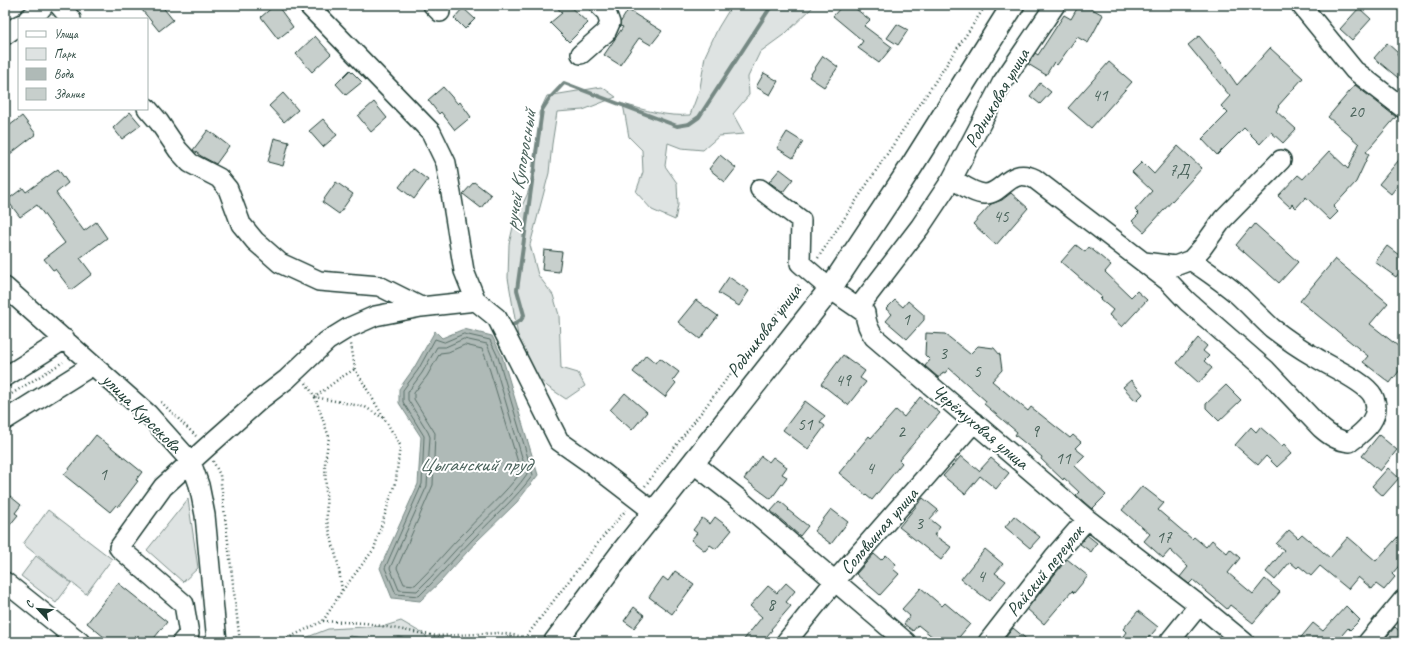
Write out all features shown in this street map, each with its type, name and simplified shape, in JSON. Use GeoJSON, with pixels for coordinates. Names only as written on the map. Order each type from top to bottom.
{"type":"FeatureCollection","features":[{"type":"Feature","properties":{"kind":"main road","name":"Родниковая улица"},"geometry":{"type":"LineString","coordinates":[[555,642],[623,551],[816,309],[912,167],[1013,5]]}},
{"type":"Feature","properties":{"kind":"street"},"geometry":{"type":"LineString","coordinates":[[29,18],[44,5]]}},
{"type":"Feature","properties":{"kind":"street"},"geometry":{"type":"LineString","coordinates":[[59,5],[70,18]]}},
{"type":"Feature","properties":{"kind":"street"},"geometry":{"type":"LineString","coordinates":[[308,5],[430,132],[446,163],[464,271],[476,301],[497,318],[559,441],[654,512]]}},
{"type":"Feature","properties":{"kind":"street"},"geometry":{"type":"LineString","coordinates":[[581,54],[606,32],[610,23],[606,12],[599,5]]}},
{"type":"Feature","properties":{"kind":"street","name":"Родниковая улица"},"geometry":{"type":"LineString","coordinates":[[858,308],[920,227],[952,179],[1002,83],[1055,5]]}},
{"type":"Feature","properties":{"kind":"street"},"geometry":{"type":"LineString","coordinates":[[1301,5],[1354,70],[1403,108]]}},
{"type":"Feature","properties":{"kind":"street"},"geometry":{"type":"LineString","coordinates":[[5,35],[18,26]]}},
{"type":"Feature","properties":{"kind":"street"},"geometry":{"type":"LineString","coordinates":[[148,109],[159,122],[178,150],[190,163],[219,178],[228,189],[241,224],[255,241],[280,263],[319,281],[379,286],[421,307]]}},
{"type":"Feature","properties":{"kind":"street"},"geometry":{"type":"LineString","coordinates":[[1142,262],[1175,266],[1191,260],[1202,248],[1223,219],[1281,160]]}},
{"type":"Feature","properties":{"kind":"street"},"geometry":{"type":"LineString","coordinates":[[952,179],[974,191],[986,194],[992,193],[1010,180],[1017,177],[1024,175],[1035,178],[1168,281],[1187,301],[1266,370],[1330,436],[1340,441],[1350,442],[1359,436],[1370,425],[1375,415],[1376,406],[1368,389],[1314,357],[1273,328],[1237,294],[1191,260]]}},
{"type":"Feature","properties":{"kind":"street","name":"Черёмуховая улица"},"geometry":{"type":"LineString","coordinates":[[760,189],[800,220],[800,263],[830,289],[865,313],[868,330],[874,337],[1087,518],[1244,642]]}},
{"type":"Feature","properties":{"kind":"street","name":"улица Курсекова"},"geometry":{"type":"LineString","coordinates":[[5,287],[148,414],[191,462],[199,486],[205,515],[217,642]]}},
{"type":"Feature","properties":{"kind":"street"},"geometry":{"type":"LineString","coordinates":[[182,642],[189,634],[184,604],[119,548],[163,487],[255,404],[287,379],[327,342],[348,328],[375,316],[421,307],[476,301]]}},
{"type":"Feature","properties":{"kind":"street"},"geometry":{"type":"LineString","coordinates":[[5,377],[65,339]]}},
{"type":"Feature","properties":{"kind":"street"},"geometry":{"type":"LineString","coordinates":[[5,420],[93,365]]}},
{"type":"Feature","properties":{"kind":"street","name":"Соловьиная улица"},"geometry":{"type":"LineString","coordinates":[[786,642],[835,581],[974,422]]}},
{"type":"Feature","properties":{"kind":"street"},"geometry":{"type":"LineString","coordinates":[[693,463],[739,499],[906,642]]}},
{"type":"Feature","properties":{"kind":"street","name":"Райский переулок"},"geometry":{"type":"LineString","coordinates":[[988,642],[1054,557],[1087,518]]}},
{"type":"Feature","properties":{"kind":"street"},"geometry":{"type":"LineString","coordinates":[[5,582],[80,642]]}},
{"type":"Feature","properties":{"kind":"street"},"geometry":{"type":"LineString","coordinates":[[1169,642],[1199,605]]}},
{"type":"Feature","properties":{"kind":"street"},"geometry":{"type":"LineString","coordinates":[[1368,642],[1401,608]]}},
{"type":"Feature","properties":{"kind":"path","name":"Родниковая улица"},"geometry":{"type":"LineString","coordinates":[[522,642],[601,539],[636,498],[809,272],[986,5]]}},
{"type":"Feature","properties":{"kind":"path"},"geometry":{"type":"LineString","coordinates":[[323,622],[342,591],[374,550],[396,480],[400,445],[355,369],[348,328]]}},
{"type":"Feature","properties":{"kind":"path"},"geometry":{"type":"LineString","coordinates":[[5,398],[63,362]]}},
{"type":"Feature","properties":{"kind":"path"},"geometry":{"type":"LineString","coordinates":[[315,397],[340,378],[355,369]]}},
{"type":"Feature","properties":{"kind":"path"},"geometry":{"type":"LineString","coordinates":[[287,379],[305,382],[315,397],[329,437],[325,462],[327,521],[338,564],[342,591]]}},
{"type":"Feature","properties":{"kind":"path"},"geometry":{"type":"LineString","coordinates":[[315,397],[365,408],[385,419]]}},
{"type":"Feature","properties":{"kind":"path"},"geometry":{"type":"LineString","coordinates":[[280,642],[323,622],[365,623],[436,636],[499,633],[526,637]]}},
{"type":"Feature","properties":{"kind":"green space"},"geometry":{"type":"Polygon","coordinates":[[[732,5],[815,5],[786,33],[760,52],[748,77],[749,95],[733,114],[744,134],[719,136],[703,150],[681,148],[668,143],[665,166],[677,183],[678,205],[675,220],[652,210],[636,192],[643,172],[642,150],[629,137],[623,104],[664,114],[690,115],[700,88],[705,56],[718,28],[732,5]]]}},
{"type":"Feature","properties":{"kind":"green space"},"geometry":{"type":"Polygon","coordinates":[[[602,87],[616,97],[583,110],[557,112],[549,173],[530,245],[538,275],[553,295],[559,315],[561,368],[578,373],[585,386],[566,399],[548,387],[526,367],[519,342],[508,278],[509,244],[514,223],[527,195],[536,169],[535,151],[541,130],[539,113],[547,96],[602,87]]]}},
{"type":"Feature","properties":{"kind":"green space"},"geometry":{"type":"Polygon","coordinates":[[[188,499],[198,568],[183,582],[147,550],[188,499]]]}},
{"type":"Feature","properties":{"kind":"green space"},"geometry":{"type":"Polygon","coordinates":[[[48,510],[112,559],[86,594],[23,544],[48,510]]]}},
{"type":"Feature","properties":{"kind":"green space"},"geometry":{"type":"Polygon","coordinates":[[[36,556],[71,583],[56,603],[21,576],[36,556]]]}},
{"type":"Feature","properties":{"kind":"green space"},"geometry":{"type":"Polygon","coordinates":[[[401,621],[425,635],[430,642],[295,642],[328,629],[385,626],[401,621]]]}},
{"type":"Feature","properties":{"kind":"water","name":"Цыганский пруд"},"geometry":{"type":"Polygon","coordinates":[[[464,329],[492,336],[502,356],[538,475],[517,502],[476,542],[441,581],[420,601],[392,598],[380,568],[418,484],[421,437],[399,403],[399,389],[414,368],[435,331],[442,338],[464,329]]]}},
{"type":"Feature","properties":{"kind":"water"},"geometry":{"type":"Polygon","coordinates":[[[350,636],[378,640],[399,637],[416,642],[331,642],[350,636]]]}},
{"type":"Feature","properties":{"kind":"building"},"geometry":{"type":"Polygon","coordinates":[[[138,5],[161,5],[173,20],[159,31],[138,5]]]}},
{"type":"Feature","properties":{"kind":"building"},"geometry":{"type":"Polygon","coordinates":[[[277,5],[293,27],[278,39],[261,17],[277,5]]]}},
{"type":"Feature","properties":{"kind":"building"},"geometry":{"type":"Polygon","coordinates":[[[555,5],[568,5],[588,23],[569,42],[550,23],[562,13],[555,5]]]}},
{"type":"Feature","properties":{"kind":"building"},"geometry":{"type":"Polygon","coordinates":[[[843,5],[851,5],[870,20],[864,26],[892,47],[879,63],[858,48],[863,41],[833,16],[843,5]]]}},
{"type":"Feature","properties":{"kind":"building"},"geometry":{"type":"Polygon","coordinates":[[[1079,5],[1085,5],[1103,15],[1088,43],[1077,37],[1057,65],[1054,62],[1046,75],[1028,64],[1035,53],[1038,55],[1064,15],[1071,19],[1079,5]]]}},
{"type":"Feature","properties":{"kind":"building"},"geometry":{"type":"Polygon","coordinates":[[[463,8],[475,19],[465,29],[454,18],[463,8]]]}},
{"type":"Feature","properties":{"kind":"building"},"geometry":{"type":"Polygon","coordinates":[[[1359,8],[1371,19],[1352,40],[1340,29],[1359,8]]]}},
{"type":"Feature","properties":{"kind":"building"},"geometry":{"type":"Polygon","coordinates":[[[628,10],[662,31],[651,45],[639,38],[620,65],[604,55],[623,27],[620,26],[620,23],[628,10]]]}},
{"type":"Feature","properties":{"kind":"building"},"geometry":{"type":"Polygon","coordinates":[[[897,24],[908,30],[898,45],[887,38],[897,24]]]}},
{"type":"Feature","properties":{"kind":"building"},"geometry":{"type":"Polygon","coordinates":[[[315,36],[331,54],[312,72],[296,54],[315,36]]]}},
{"type":"Feature","properties":{"kind":"building"},"geometry":{"type":"Polygon","coordinates":[[[1199,36],[1221,62],[1237,85],[1270,48],[1303,78],[1278,106],[1279,107],[1276,111],[1296,129],[1283,143],[1271,132],[1260,144],[1244,128],[1217,155],[1202,139],[1228,113],[1221,106],[1230,96],[1188,45],[1199,36]]]}},
{"type":"Feature","properties":{"kind":"building"},"geometry":{"type":"Polygon","coordinates":[[[1387,43],[1403,60],[1403,82],[1374,58],[1387,43]]]}},
{"type":"Feature","properties":{"kind":"building"},"geometry":{"type":"Polygon","coordinates":[[[823,56],[838,67],[824,87],[809,77],[823,56]]]}},
{"type":"Feature","properties":{"kind":"building"},"geometry":{"type":"Polygon","coordinates":[[[1109,62],[1132,82],[1091,128],[1068,108],[1109,62]]]}},
{"type":"Feature","properties":{"kind":"building"},"geometry":{"type":"Polygon","coordinates":[[[350,70],[362,82],[346,95],[336,84],[350,70]]]}},
{"type":"Feature","properties":{"kind":"building"},"geometry":{"type":"Polygon","coordinates":[[[764,73],[778,81],[770,95],[756,87],[764,73]]]}},
{"type":"Feature","properties":{"kind":"building"},"geometry":{"type":"Polygon","coordinates":[[[1040,83],[1051,92],[1040,104],[1030,96],[1040,83]]]}},
{"type":"Feature","properties":{"kind":"building"},"geometry":{"type":"Polygon","coordinates":[[[1355,85],[1396,117],[1366,152],[1369,154],[1356,182],[1333,207],[1338,212],[1330,220],[1306,197],[1296,208],[1292,204],[1290,207],[1278,196],[1298,175],[1303,179],[1329,151],[1348,169],[1359,144],[1328,117],[1355,85]]]}},
{"type":"Feature","properties":{"kind":"building"},"geometry":{"type":"Polygon","coordinates":[[[443,87],[458,104],[460,102],[471,117],[455,130],[441,112],[439,114],[428,100],[443,87]]]}},
{"type":"Feature","properties":{"kind":"building"},"geometry":{"type":"Polygon","coordinates":[[[283,93],[298,110],[284,122],[269,106],[283,93]]]}},
{"type":"Feature","properties":{"kind":"building"},"geometry":{"type":"Polygon","coordinates":[[[374,102],[387,118],[371,132],[358,116],[374,102]]]}},
{"type":"Feature","properties":{"kind":"building"},"geometry":{"type":"Polygon","coordinates":[[[130,112],[141,125],[122,139],[113,128],[130,112]]]}},
{"type":"Feature","properties":{"kind":"building"},"geometry":{"type":"Polygon","coordinates":[[[22,116],[36,134],[5,158],[5,129],[22,116]]]}},
{"type":"Feature","properties":{"kind":"building"},"geometry":{"type":"Polygon","coordinates":[[[323,119],[337,135],[323,147],[309,131],[323,119]]]}},
{"type":"Feature","properties":{"kind":"building"},"geometry":{"type":"Polygon","coordinates":[[[208,130],[229,146],[216,164],[193,150],[208,130]]]}},
{"type":"Feature","properties":{"kind":"building"},"geometry":{"type":"Polygon","coordinates":[[[787,132],[803,142],[793,158],[777,148],[787,132]]]}},
{"type":"Feature","properties":{"kind":"building"},"geometry":{"type":"Polygon","coordinates":[[[274,138],[289,142],[283,166],[268,162],[274,138]]]}},
{"type":"Feature","properties":{"kind":"building"},"geometry":{"type":"Polygon","coordinates":[[[1178,146],[1202,168],[1144,232],[1132,221],[1139,214],[1135,210],[1152,191],[1132,172],[1142,162],[1154,174],[1178,146]]]}},
{"type":"Feature","properties":{"kind":"building"},"geometry":{"type":"Polygon","coordinates":[[[720,155],[736,168],[725,182],[709,169],[720,155]]]}},
{"type":"Feature","properties":{"kind":"building"},"geometry":{"type":"Polygon","coordinates":[[[1403,155],[1403,179],[1391,194],[1379,184],[1403,155]]]}},
{"type":"Feature","properties":{"kind":"building"},"geometry":{"type":"Polygon","coordinates":[[[58,169],[68,183],[56,193],[84,231],[96,222],[107,238],[80,258],[92,274],[71,290],[55,269],[53,270],[44,259],[65,243],[37,205],[20,217],[7,200],[23,188],[26,192],[58,169]]]}},
{"type":"Feature","properties":{"kind":"building"},"geometry":{"type":"Polygon","coordinates":[[[413,169],[428,180],[414,199],[399,187],[413,169]]]}},
{"type":"Feature","properties":{"kind":"building"},"geometry":{"type":"Polygon","coordinates":[[[780,169],[793,179],[783,192],[769,182],[780,169]]]}},
{"type":"Feature","properties":{"kind":"building"},"geometry":{"type":"Polygon","coordinates":[[[336,182],[353,194],[339,214],[322,202],[336,182]]]}},
{"type":"Feature","properties":{"kind":"building"},"geometry":{"type":"Polygon","coordinates":[[[474,182],[491,195],[481,208],[463,194],[474,182]]]}},
{"type":"Feature","properties":{"kind":"building"},"geometry":{"type":"Polygon","coordinates":[[[1011,193],[1028,208],[996,245],[973,224],[991,204],[1002,200],[1011,193]]]}},
{"type":"Feature","properties":{"kind":"building"},"geometry":{"type":"Polygon","coordinates":[[[1255,224],[1298,262],[1279,283],[1236,245],[1255,224]]]}},
{"type":"Feature","properties":{"kind":"building"},"geometry":{"type":"Polygon","coordinates":[[[1076,245],[1085,252],[1089,247],[1111,265],[1105,272],[1131,297],[1137,291],[1147,300],[1122,327],[1109,315],[1113,310],[1100,299],[1102,297],[1061,262],[1076,245]]]}},
{"type":"Feature","properties":{"kind":"building"},"geometry":{"type":"Polygon","coordinates":[[[1387,246],[1403,258],[1403,268],[1396,277],[1375,262],[1387,246]]]}},
{"type":"Feature","properties":{"kind":"building"},"geometry":{"type":"Polygon","coordinates":[[[544,250],[562,252],[559,272],[542,270],[544,250]]]}},
{"type":"Feature","properties":{"kind":"building"},"geometry":{"type":"Polygon","coordinates":[[[1335,259],[1388,303],[1370,324],[1403,350],[1403,366],[1390,383],[1363,362],[1368,356],[1300,301],[1335,259]]]}},
{"type":"Feature","properties":{"kind":"building"},"geometry":{"type":"Polygon","coordinates":[[[729,277],[749,291],[739,306],[718,293],[729,277]]]}},
{"type":"Feature","properties":{"kind":"building"},"geometry":{"type":"Polygon","coordinates":[[[696,300],[718,316],[700,339],[678,322],[696,300]]]}},
{"type":"Feature","properties":{"kind":"building"},"geometry":{"type":"Polygon","coordinates":[[[895,300],[903,307],[908,301],[924,315],[924,320],[907,339],[886,321],[892,314],[886,309],[895,300]]]}},
{"type":"Feature","properties":{"kind":"building"},"geometry":{"type":"Polygon","coordinates":[[[926,333],[945,334],[970,354],[978,346],[994,348],[1000,355],[1002,370],[992,381],[1028,411],[1031,407],[1070,438],[1073,435],[1081,442],[1075,448],[1085,456],[1075,466],[1106,495],[1092,509],[1076,495],[1079,492],[1064,478],[1063,480],[1041,459],[1042,457],[1015,435],[1017,432],[984,404],[986,401],[949,368],[945,373],[943,372],[939,378],[925,366],[930,360],[925,355],[926,333]]]}},
{"type":"Feature","properties":{"kind":"building"},"geometry":{"type":"Polygon","coordinates":[[[1198,338],[1207,346],[1203,351],[1209,356],[1204,361],[1212,368],[1199,383],[1177,363],[1198,338]]]}},
{"type":"Feature","properties":{"kind":"building"},"geometry":{"type":"Polygon","coordinates":[[[646,355],[656,363],[660,358],[679,372],[673,380],[676,383],[665,397],[633,372],[646,355]]]}},
{"type":"Feature","properties":{"kind":"building"},"geometry":{"type":"Polygon","coordinates":[[[843,355],[865,371],[860,378],[866,382],[848,405],[821,384],[843,355]]]}},
{"type":"Feature","properties":{"kind":"building"},"geometry":{"type":"Polygon","coordinates":[[[1131,380],[1143,394],[1136,401],[1123,387],[1131,380]]]}},
{"type":"Feature","properties":{"kind":"building"},"geometry":{"type":"Polygon","coordinates":[[[1226,385],[1241,400],[1219,421],[1206,408],[1206,404],[1226,385]]]}},
{"type":"Feature","properties":{"kind":"building"},"geometry":{"type":"Polygon","coordinates":[[[625,393],[647,412],[632,430],[610,410],[625,393]]]}},
{"type":"Feature","properties":{"kind":"building"},"geometry":{"type":"Polygon","coordinates":[[[920,397],[940,413],[899,460],[902,463],[872,500],[839,473],[869,436],[871,438],[896,410],[904,417],[920,397]]]}},
{"type":"Feature","properties":{"kind":"building"},"geometry":{"type":"Polygon","coordinates":[[[805,401],[825,416],[820,422],[825,426],[808,449],[783,430],[805,401]]]}},
{"type":"Feature","properties":{"kind":"building"},"geometry":{"type":"Polygon","coordinates":[[[1251,427],[1256,432],[1260,427],[1282,446],[1284,444],[1292,453],[1277,467],[1266,456],[1258,465],[1235,445],[1251,427]]]}},
{"type":"Feature","properties":{"kind":"building"},"geometry":{"type":"Polygon","coordinates":[[[96,435],[142,472],[136,480],[138,481],[118,507],[116,505],[110,512],[64,475],[96,435]]]}},
{"type":"Feature","properties":{"kind":"building"},"geometry":{"type":"Polygon","coordinates":[[[1379,435],[1397,450],[1380,471],[1362,456],[1379,435]]]}},
{"type":"Feature","properties":{"kind":"building"},"geometry":{"type":"Polygon","coordinates":[[[761,456],[769,462],[773,457],[787,467],[782,474],[787,477],[771,499],[744,479],[761,456]]]}},
{"type":"Feature","properties":{"kind":"building"},"geometry":{"type":"Polygon","coordinates":[[[961,456],[979,471],[991,458],[1009,473],[996,489],[980,476],[965,494],[943,476],[961,456]]]}},
{"type":"Feature","properties":{"kind":"building"},"geometry":{"type":"Polygon","coordinates":[[[1388,468],[1399,478],[1383,496],[1372,486],[1388,468]]]}},
{"type":"Feature","properties":{"kind":"building"},"geometry":{"type":"Polygon","coordinates":[[[1142,486],[1164,503],[1158,510],[1192,539],[1194,537],[1206,547],[1212,540],[1227,553],[1230,549],[1240,558],[1228,573],[1253,594],[1265,579],[1280,592],[1253,623],[1230,605],[1227,609],[1193,580],[1189,584],[1180,577],[1188,567],[1170,550],[1163,558],[1144,541],[1150,534],[1122,510],[1142,486]]]}},
{"type":"Feature","properties":{"kind":"building"},"geometry":{"type":"Polygon","coordinates":[[[5,492],[21,505],[15,513],[18,515],[5,531],[5,492]]]}},
{"type":"Feature","properties":{"kind":"building"},"geometry":{"type":"Polygon","coordinates":[[[923,498],[938,510],[930,519],[940,527],[934,535],[951,547],[941,560],[899,527],[923,498]]]}},
{"type":"Feature","properties":{"kind":"building"},"geometry":{"type":"Polygon","coordinates":[[[780,501],[789,509],[788,510],[808,526],[800,536],[771,511],[780,501]]]}},
{"type":"Feature","properties":{"kind":"building"},"geometry":{"type":"Polygon","coordinates":[[[831,509],[848,522],[831,544],[814,531],[831,509]]]}},
{"type":"Feature","properties":{"kind":"building"},"geometry":{"type":"Polygon","coordinates":[[[1014,516],[1040,537],[1030,548],[1005,527],[1014,516]]]}},
{"type":"Feature","properties":{"kind":"building"},"geometry":{"type":"Polygon","coordinates":[[[715,517],[732,530],[716,549],[710,545],[705,551],[691,540],[697,533],[693,530],[702,518],[710,524],[715,517]]]}},
{"type":"Feature","properties":{"kind":"building"},"geometry":{"type":"Polygon","coordinates":[[[1289,530],[1298,538],[1302,534],[1330,558],[1348,537],[1376,561],[1403,531],[1403,561],[1392,574],[1395,577],[1384,590],[1376,584],[1372,589],[1358,577],[1348,589],[1320,566],[1311,576],[1299,566],[1297,568],[1290,562],[1275,580],[1266,572],[1284,550],[1276,544],[1289,530]]]}},
{"type":"Feature","properties":{"kind":"building"},"geometry":{"type":"Polygon","coordinates":[[[1087,535],[1097,543],[1091,552],[1080,544],[1087,535]]]}},
{"type":"Feature","properties":{"kind":"building"},"geometry":{"type":"Polygon","coordinates":[[[985,549],[1003,564],[995,573],[1006,581],[989,601],[961,579],[985,549]]]}},
{"type":"Feature","properties":{"kind":"building"},"geometry":{"type":"Polygon","coordinates":[[[874,554],[881,560],[886,555],[896,564],[893,569],[899,574],[880,595],[856,574],[874,554]]]}},
{"type":"Feature","properties":{"kind":"building"},"geometry":{"type":"Polygon","coordinates":[[[1067,559],[1088,576],[1074,593],[1072,591],[1044,624],[1027,609],[1067,559]]]}},
{"type":"Feature","properties":{"kind":"building"},"geometry":{"type":"Polygon","coordinates":[[[675,571],[694,584],[672,614],[649,597],[663,577],[668,581],[675,571]]]}},
{"type":"Feature","properties":{"kind":"building"},"geometry":{"type":"Polygon","coordinates":[[[118,583],[167,622],[151,642],[110,642],[87,623],[118,583]]]}},
{"type":"Feature","properties":{"kind":"building"},"geometry":{"type":"Polygon","coordinates":[[[786,583],[795,591],[786,602],[791,606],[762,642],[742,642],[762,617],[750,606],[768,586],[777,593],[786,583]]]}},
{"type":"Feature","properties":{"kind":"building"},"geometry":{"type":"Polygon","coordinates":[[[921,588],[942,606],[945,603],[970,624],[955,642],[939,642],[918,625],[913,631],[904,624],[910,616],[902,609],[921,588]]]}},
{"type":"Feature","properties":{"kind":"building"},"geometry":{"type":"Polygon","coordinates":[[[1346,606],[1360,620],[1350,630],[1348,628],[1336,642],[1297,642],[1313,623],[1323,631],[1346,606]]]}},
{"type":"Feature","properties":{"kind":"building"},"geometry":{"type":"Polygon","coordinates":[[[634,607],[644,615],[634,628],[624,621],[634,607]]]}},
{"type":"Feature","properties":{"kind":"building"},"geometry":{"type":"Polygon","coordinates":[[[1138,611],[1158,627],[1145,642],[1119,642],[1126,632],[1123,629],[1138,611]]]}},
{"type":"Feature","properties":{"kind":"building"},"geometry":{"type":"Polygon","coordinates":[[[1395,627],[1403,634],[1403,642],[1382,642],[1395,627]]]}},
{"type":"Feature","properties":{"kind":"building"},"geometry":{"type":"Polygon","coordinates":[[[1013,628],[1030,642],[1002,642],[1013,628]]]}},
{"type":"Feature","properties":{"kind":"waterway","name":"ручей Купоросный"},"geometry":{"type":"LineString","coordinates":[[513,325],[521,320],[524,315],[517,290],[542,110],[549,99],[564,83],[677,126],[689,124],[699,117],[772,5]]}}]}
